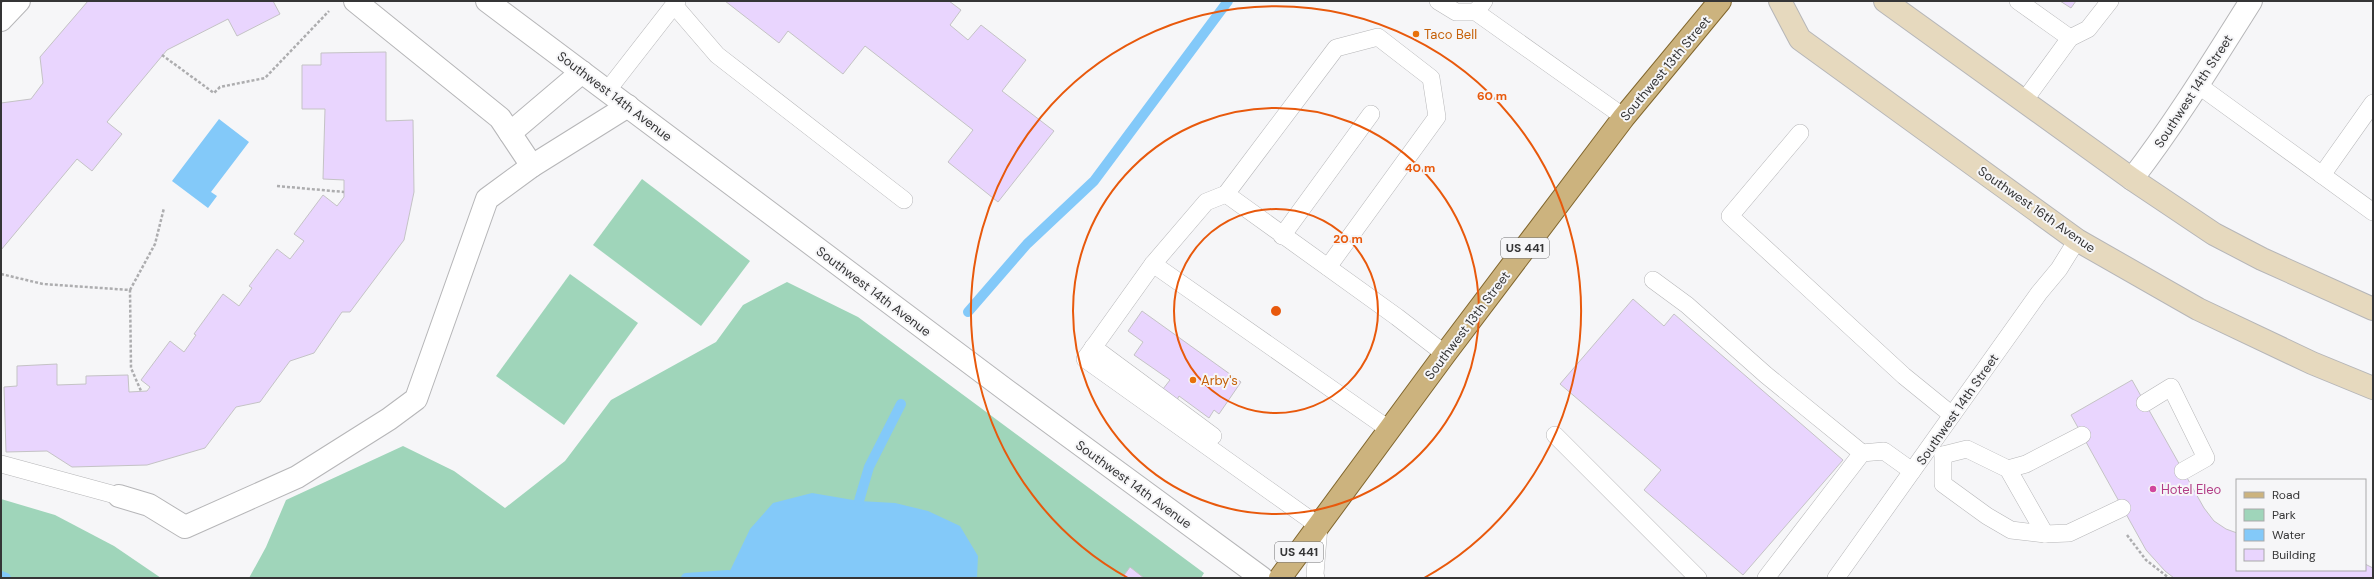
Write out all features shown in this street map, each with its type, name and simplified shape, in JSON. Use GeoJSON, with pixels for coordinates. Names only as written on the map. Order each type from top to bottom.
{"type":"FeatureCollection","features":[{"type":"Feature","properties":{"kind":"main road","name":"Southwest 13th Street"},"geometry":{"type":"LineString","coordinates":[[1280,578],[1390,430],[1444,354],[1624,117],[1720,1]]}},
{"type":"Feature","properties":{"kind":"main road","name":"Southwest 16th Avenue"},"geometry":{"type":"LineString","coordinates":[[1780,1],[1800,39],[2077,240],[2198,309],[2312,364],[2373,388]]}},
{"type":"Feature","properties":{"kind":"main road"},"geometry":{"type":"LineString","coordinates":[[1885,1],[2132,179],[2221,238],[2262,259],[2373,309]]}},
{"type":"Feature","properties":{"kind":"street"},"geometry":{"type":"LineString","coordinates":[[1,20],[19,1]]}},
{"type":"Feature","properties":{"kind":"street"},"geometry":{"type":"LineString","coordinates":[[355,1],[500,118],[532,166]]}},
{"type":"Feature","properties":{"kind":"street","name":"Southwest 14th Avenue"},"geometry":{"type":"LineString","coordinates":[[487,1],[1006,390],[1262,578]]}},
{"type":"Feature","properties":{"kind":"street","name":"Southwest 14th Street"},"geometry":{"type":"LineString","coordinates":[[2132,179],[2158,145],[2252,1]]}},
{"type":"Feature","properties":{"kind":"street"},"geometry":{"type":"LineString","coordinates":[[510,133],[582,72]]}},
{"type":"Feature","properties":{"kind":"street"},"geometry":{"type":"LineString","coordinates":[[119,496],[148,506],[185,527],[297,477],[389,419],[416,399],[487,199],[532,166],[628,106]]}},
{"type":"Feature","properties":{"kind":"lane"},"geometry":{"type":"LineString","coordinates":[[1438,1],[1456,12],[1480,7],[1624,117]]}},
{"type":"Feature","properties":{"kind":"lane"},"geometry":{"type":"LineString","coordinates":[[2018,1],[2070,38]]}},
{"type":"Feature","properties":{"kind":"lane"},"geometry":{"type":"LineString","coordinates":[[2024,101],[2070,38],[2088,29],[2110,1]]}},
{"type":"Feature","properties":{"kind":"lane"},"geometry":{"type":"LineString","coordinates":[[607,91],[676,3],[717,54],[904,200]]}},
{"type":"Feature","properties":{"kind":"lane"},"geometry":{"type":"LineString","coordinates":[[1316,578],[1315,574],[1319,526],[1085,359],[1153,264],[1206,202],[1226,194],[1336,48],[1378,37],[1431,78],[1437,117],[1328,267]]}},
{"type":"Feature","properties":{"kind":"lane"},"geometry":{"type":"LineString","coordinates":[[2198,85],[2373,212]]}},
{"type":"Feature","properties":{"kind":"lane"},"geometry":{"type":"LineString","coordinates":[[2322,175],[2373,103]]}},
{"type":"Feature","properties":{"kind":"lane"},"geometry":{"type":"LineString","coordinates":[[1282,236],[1371,114]]}},
{"type":"Feature","properties":{"kind":"lane"},"geometry":{"type":"LineString","coordinates":[[1800,133],[1730,216],[1904,376],[1952,415]]}},
{"type":"Feature","properties":{"kind":"lane"},"geometry":{"type":"LineString","coordinates":[[1226,194],[1282,236],[1328,267],[1444,354]]}},
{"type":"Feature","properties":{"kind":"lane","name":"Southwest 14th Street"},"geometry":{"type":"LineString","coordinates":[[1836,578],[1912,471],[1937,450],[1952,415],[2039,293],[2059,269],[2077,240]]}},
{"type":"Feature","properties":{"kind":"lane"},"geometry":{"type":"LineString","coordinates":[[1153,264],[1390,430]]}},
{"type":"Feature","properties":{"kind":"lane"},"geometry":{"type":"LineString","coordinates":[[1653,280],[1687,305],[1766,375],[1862,453],[1884,451],[1912,471]]}},
{"type":"Feature","properties":{"kind":"lane"},"geometry":{"type":"LineString","coordinates":[[2145,402],[2172,386],[2206,458],[2183,471]]}},
{"type":"Feature","properties":{"kind":"lane"},"geometry":{"type":"LineString","coordinates":[[1555,435],[1698,578]]}},
{"type":"Feature","properties":{"kind":"lane"},"geometry":{"type":"LineString","coordinates":[[2008,469],[2026,464],[2082,435]]}},
{"type":"Feature","properties":{"kind":"lane"},"geometry":{"type":"LineString","coordinates":[[2045,534],[2008,469],[1967,449],[1937,450],[1942,484],[1987,516],[2011,530],[2045,534],[2069,533],[2122,508]]}},
{"type":"Feature","properties":{"kind":"lane"},"geometry":{"type":"LineString","coordinates":[[1766,578],[1862,453]]}},
{"type":"Feature","properties":{"kind":"lane"},"geometry":{"type":"LineString","coordinates":[[1,464],[119,496]]}},
{"type":"Feature","properties":{"kind":"path"},"geometry":{"type":"LineString","coordinates":[[162,55],[214,93],[220,87],[265,78],[334,6]]}},
{"type":"Feature","properties":{"kind":"path"},"geometry":{"type":"LineString","coordinates":[[277,186],[344,192]]}},
{"type":"Feature","properties":{"kind":"path"},"geometry":{"type":"LineString","coordinates":[[141,391],[131,368],[130,290],[155,244],[164,208]]}},
{"type":"Feature","properties":{"kind":"path"},"geometry":{"type":"LineString","coordinates":[[1,274],[43,284],[130,290]]}},
{"type":"Feature","properties":{"kind":"path"},"geometry":{"type":"LineString","coordinates":[[2123,530],[2146,560],[2169,578]]}},
{"type":"Feature","properties":{"kind":"green space"},"geometry":{"type":"Polygon","coordinates":[[[642,179],[750,261],[701,326],[593,245],[642,179]]]}},
{"type":"Feature","properties":{"kind":"green space"},"geometry":{"type":"Polygon","coordinates":[[[570,274],[638,323],[564,425],[496,376],[570,274]]]}},
{"type":"Feature","properties":{"kind":"green space"},"geometry":{"type":"Polygon","coordinates":[[[787,282],[858,317],[1204,573],[1201,578],[249,578],[266,547],[286,500],[403,446],[454,471],[505,508],[565,461],[611,400],[716,342],[743,305],[787,282]]]}},
{"type":"Feature","properties":{"kind":"green space"},"geometry":{"type":"Polygon","coordinates":[[[1,499],[55,515],[114,546],[161,578],[1,578],[1,499]]]}},
{"type":"Feature","properties":{"kind":"water"},"geometry":{"type":"Polygon","coordinates":[[[219,119],[249,142],[211,192],[217,196],[208,208],[172,181],[219,119]]]}},
{"type":"Feature","properties":{"kind":"water"},"geometry":{"type":"Polygon","coordinates":[[[812,493],[859,501],[895,503],[928,511],[960,526],[978,556],[977,578],[728,578],[728,575],[750,529],[773,503],[812,493]]]}},
{"type":"Feature","properties":{"kind":"building"},"geometry":{"type":"Polygon","coordinates":[[[88,1],[273,1],[280,14],[237,36],[228,19],[167,50],[107,122],[122,134],[92,171],[77,159],[1,250],[1,103],[31,99],[43,83],[40,57],[88,1]]]}},
{"type":"Feature","properties":{"kind":"building"},"geometry":{"type":"Polygon","coordinates":[[[725,1],[949,1],[961,10],[950,25],[968,40],[981,25],[1026,60],[1002,91],[1054,131],[998,202],[948,162],[973,130],[865,46],[843,74],[788,31],[779,43],[725,1]]]}},
{"type":"Feature","properties":{"kind":"building"},"geometry":{"type":"Polygon","coordinates":[[[2060,1],[2076,1],[2071,8],[2060,1]]]}},
{"type":"Feature","properties":{"kind":"building"},"geometry":{"type":"Polygon","coordinates":[[[386,52],[386,121],[413,120],[414,192],[404,240],[350,312],[342,312],[314,353],[290,361],[260,402],[236,407],[205,448],[147,465],[72,467],[47,451],[6,452],[4,387],[17,386],[17,366],[57,364],[57,385],[86,384],[86,376],[128,375],[129,392],[147,391],[150,387],[141,380],[170,341],[184,352],[196,335],[194,334],[223,294],[239,306],[252,288],[249,286],[277,249],[290,259],[304,241],[294,234],[323,195],[337,206],[344,197],[344,180],[323,179],[325,109],[302,109],[302,65],[321,65],[321,53],[386,52]]]}},
{"type":"Feature","properties":{"kind":"building"},"geometry":{"type":"Polygon","coordinates":[[[1633,299],[1664,326],[1674,314],[1843,460],[1743,575],[1644,490],[1661,470],[1560,384],[1633,299]]]}},
{"type":"Feature","properties":{"kind":"building"},"geometry":{"type":"Polygon","coordinates":[[[1142,311],[1241,382],[1219,414],[1214,410],[1209,418],[1179,396],[1177,400],[1163,389],[1170,380],[1134,355],[1143,342],[1128,331],[1142,311]]]}},
{"type":"Feature","properties":{"kind":"building","name":"Hotel Eleo"},"geometry":{"type":"Polygon","coordinates":[[[2132,380],[2204,508],[2214,521],[2226,529],[2236,533],[2236,571],[2366,571],[2366,564],[2373,568],[2373,578],[2174,578],[2165,571],[2146,550],[2071,415],[2132,380]]]}},
{"type":"Feature","properties":{"kind":"building"},"geometry":{"type":"Polygon","coordinates":[[[1130,567],[1144,578],[1122,578],[1130,567]]]}},
{"type":"Feature","properties":{"kind":"waterway"},"geometry":{"type":"LineString","coordinates":[[968,312],[1027,244],[1094,181],[1228,1]]}},
{"type":"Feature","properties":{"kind":"waterway"},"geometry":{"type":"LineString","coordinates":[[859,501],[869,467],[901,404]]}},
{"type":"Feature","properties":{"kind":"waterway"},"geometry":{"type":"LineString","coordinates":[[686,578],[728,575]]}},
{"type":"Feature","properties":{"kind":"waterway"},"geometry":{"type":"LineString","coordinates":[[1,576],[6,578]]}},
{"type":"Feature","properties":{"kind":"place","name":"Taco Bell"},"geometry":{"type":"Point","coordinates":[1416,34]}},
{"type":"Feature","properties":{"kind":"place","name":"Arby's"},"geometry":{"type":"Point","coordinates":[1193,380]}},
{"type":"Feature","properties":{"kind":"place","name":"Hotel Eleo"},"geometry":{"type":"Point","coordinates":[2153,489]}}]}
